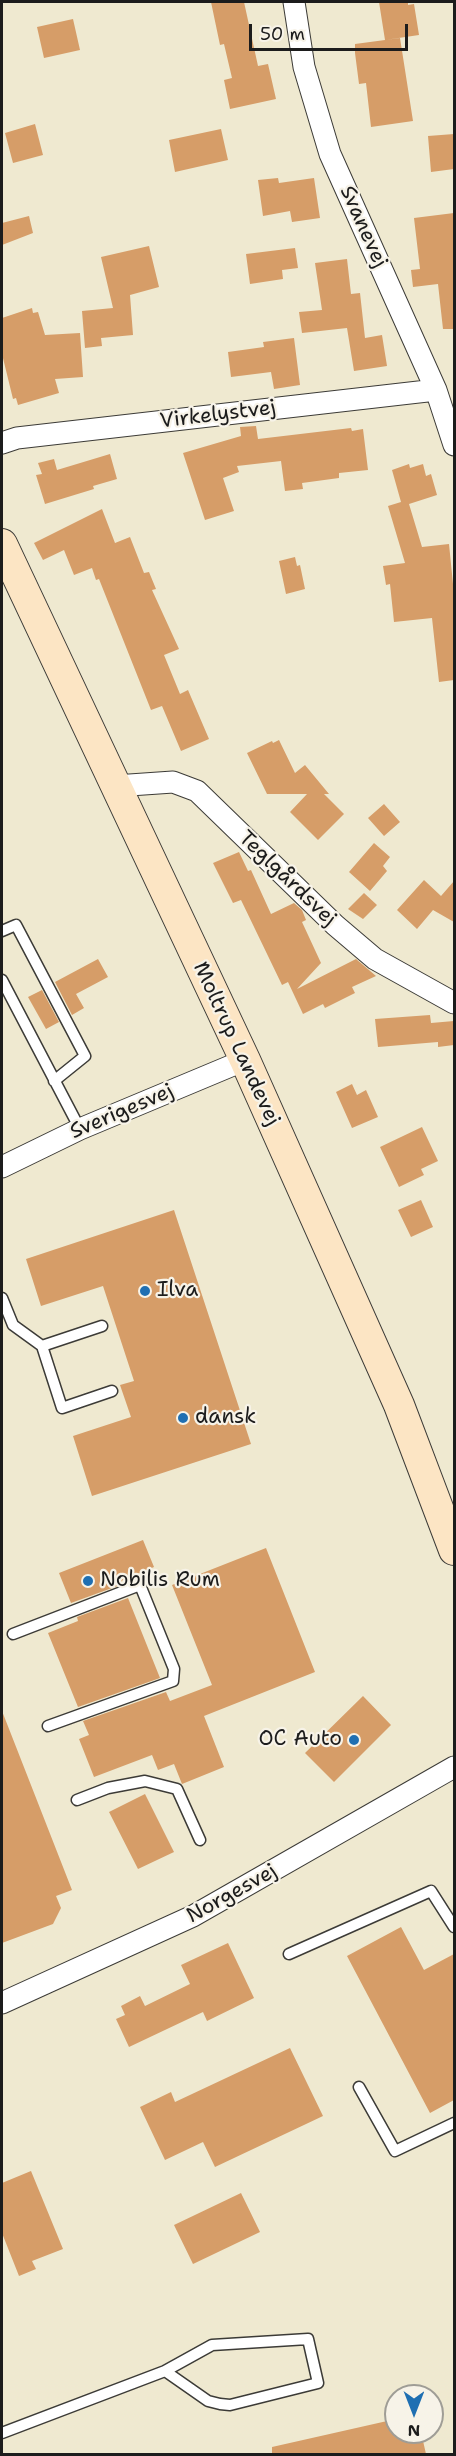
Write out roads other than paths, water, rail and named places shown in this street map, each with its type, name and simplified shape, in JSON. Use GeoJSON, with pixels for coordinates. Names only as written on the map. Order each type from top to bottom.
{"type":"FeatureCollection","features":[{"type":"Feature","properties":{"kind":"street","name":"Svanevej"},"geometry":{"type":"LineString","coordinates":[[294,2],[304,67],[330,154],[436,390],[454,445]]}},
{"type":"Feature","properties":{"kind":"street","name":"Virkelystvej"},"geometry":{"type":"LineString","coordinates":[[2,443],[17,438],[436,390]]}},
{"type":"Feature","properties":{"kind":"street","name":"Moltrup Landevej"},"geometry":{"type":"LineString","coordinates":[[2,544],[245,1060],[399,1405],[454,1550]]}},
{"type":"Feature","properties":{"kind":"street","name":"Teglgårdsvej"},"geometry":{"type":"LineString","coordinates":[[115,786],[173,782],[197,791],[335,925],[375,959],[454,1003]]}},
{"type":"Feature","properties":{"kind":"street","name":"Sverigesvej"},"geometry":{"type":"LineString","coordinates":[[2,1167],[80,1129],[245,1060]]}},
{"type":"Feature","properties":{"kind":"street","name":"Norgesvej"},"geometry":{"type":"LineString","coordinates":[[2,2003],[193,1916],[454,1767]]}},
{"type":"Feature","properties":{"kind":"lane"},"geometry":{"type":"LineString","coordinates":[[2,931],[16,925],[85,1056],[54,1081]]}},
{"type":"Feature","properties":{"kind":"lane"},"geometry":{"type":"LineString","coordinates":[[2,980],[80,1129]]}},
{"type":"Feature","properties":{"kind":"lane"},"geometry":{"type":"LineString","coordinates":[[2,1298],[13,1325],[42,1346],[62,1408],[112,1391]]}},
{"type":"Feature","properties":{"kind":"lane"},"geometry":{"type":"LineString","coordinates":[[42,1346],[102,1326]]}},
{"type":"Feature","properties":{"kind":"lane"},"geometry":{"type":"LineString","coordinates":[[13,1634],[140,1585],[174,1669],[173,1681],[48,1726]]}},
{"type":"Feature","properties":{"kind":"lane"},"geometry":{"type":"LineString","coordinates":[[77,1800],[108,1788],[145,1781],[177,1790],[200,1840]]}},
{"type":"Feature","properties":{"kind":"lane"},"geometry":{"type":"LineString","coordinates":[[289,1954],[431,1891],[454,1927]]}},
{"type":"Feature","properties":{"kind":"lane"},"geometry":{"type":"LineString","coordinates":[[359,2087],[394,2151],[454,2123]]}},
{"type":"Feature","properties":{"kind":"lane"},"geometry":{"type":"LineString","coordinates":[[2,2433],[165,2371],[212,2345],[308,2339],[318,2383],[230,2405],[208,2401],[165,2371]]}},
{"type":"Feature","properties":{"kind":"place","name":"Ilva"},"geometry":{"type":"Point","coordinates":[145,1291]}},
{"type":"Feature","properties":{"kind":"place","name":"dansk"},"geometry":{"type":"Point","coordinates":[183,1418]}},
{"type":"Feature","properties":{"kind":"place","name":"Nobilis Rum"},"geometry":{"type":"Point","coordinates":[88,1581]}},
{"type":"Feature","properties":{"kind":"place","name":"OC Auto"},"geometry":{"type":"Point","coordinates":[354,1740]}}]}
